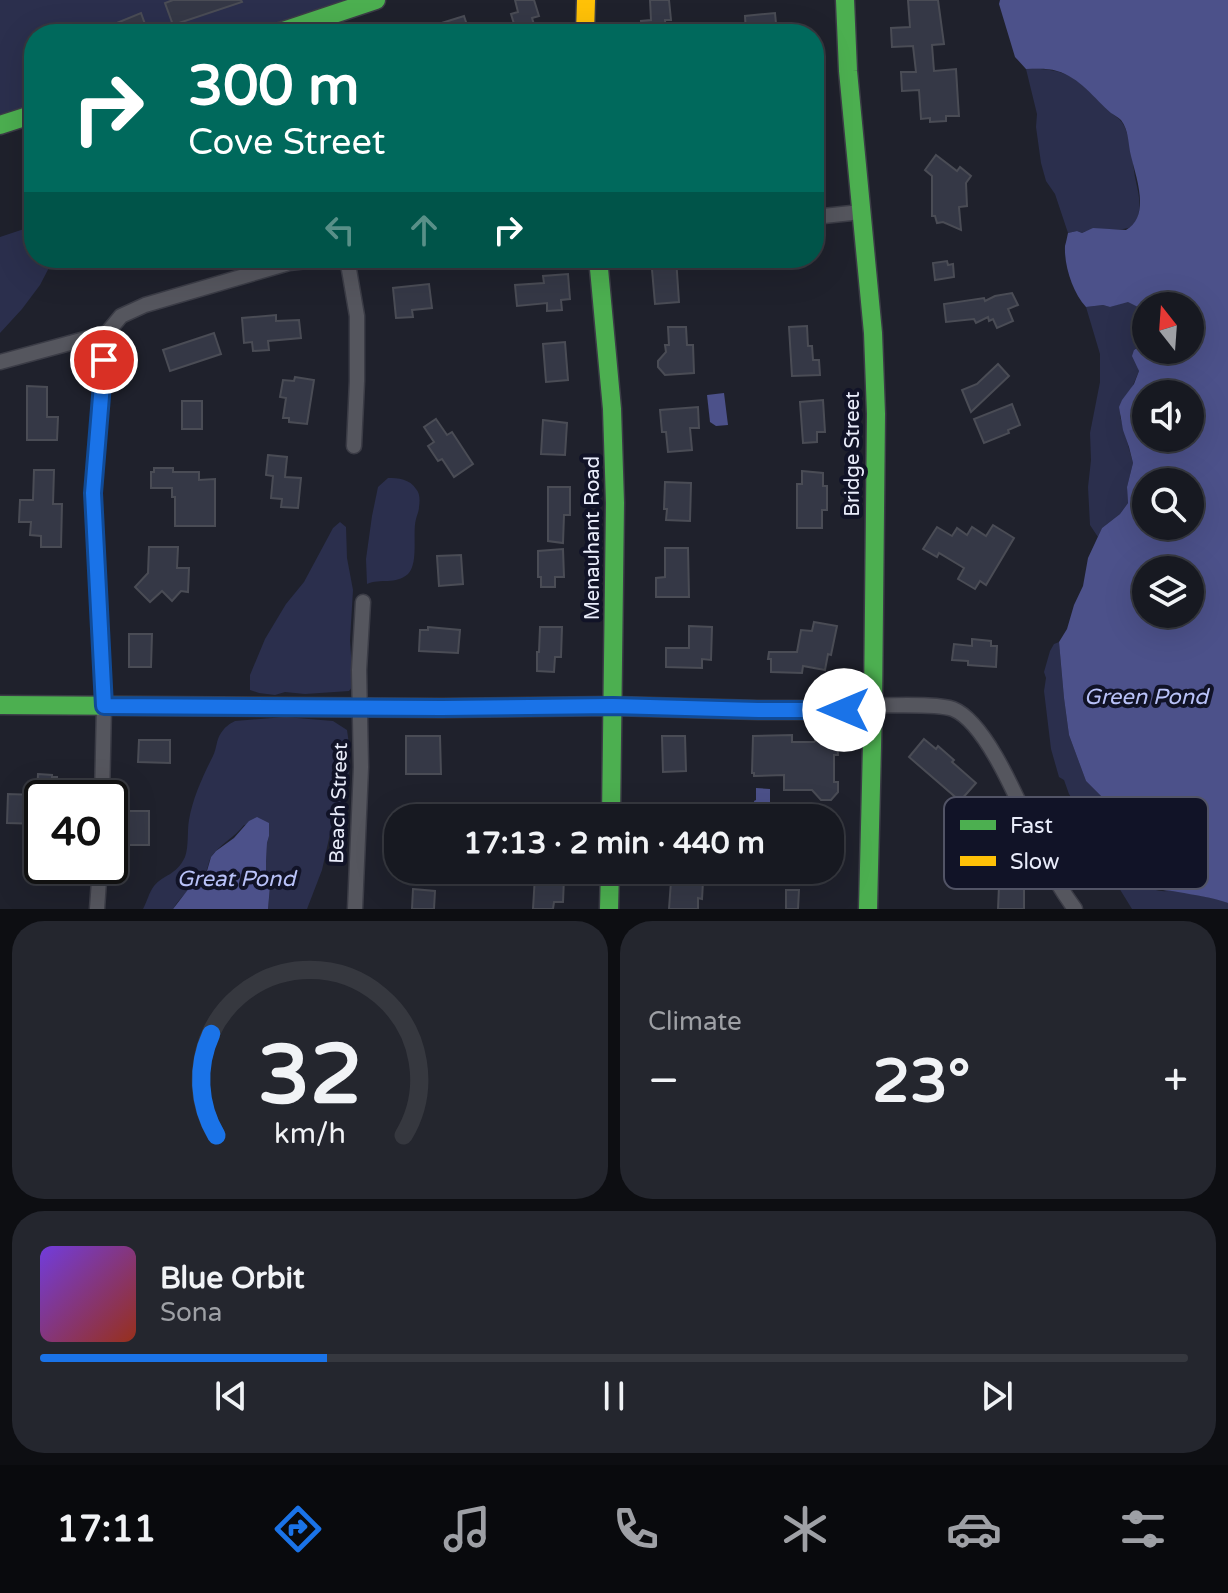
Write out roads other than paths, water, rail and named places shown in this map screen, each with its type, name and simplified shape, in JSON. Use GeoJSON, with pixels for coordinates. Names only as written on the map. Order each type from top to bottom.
{"type":"FeatureCollection","features":[{"type":"Feature","properties":{"kind":"street"},"geometry":{"type":"LineString","coordinates":[[304,24],[376,0]]}},
{"type":"Feature","properties":{"kind":"street"},"geometry":{"type":"LineString","coordinates":[[585,24],[586,0]]}},
{"type":"Feature","properties":{"kind":"street","name":"Bridge Street"},"geometry":{"type":"LineString","coordinates":[[845,0],[848,71],[873,333],[876,414],[868,909]]}},
{"type":"Feature","properties":{"kind":"street"},"geometry":{"type":"LineString","coordinates":[[0,125],[24,117]]}},
{"type":"Feature","properties":{"kind":"street"},"geometry":{"type":"LineString","coordinates":[[824,216],[861,212]]}},
{"type":"Feature","properties":{"kind":"street"},"geometry":{"type":"LineString","coordinates":[[102,780],[104,706],[93,493],[107,333],[121,316],[145,305],[272,268]]}},
{"type":"Feature","properties":{"kind":"street"},"geometry":{"type":"LineString","coordinates":[[349,268],[357,316],[354,446]]}},
{"type":"Feature","properties":{"kind":"street","name":"Menauhant Road"},"geometry":{"type":"LineString","coordinates":[[599,268],[612,409],[615,503],[611,804]]}},
{"type":"Feature","properties":{"kind":"street"},"geometry":{"type":"LineString","coordinates":[[0,362],[107,333]]}},
{"type":"Feature","properties":{"kind":"street","name":"Beach Street"},"geometry":{"type":"LineString","coordinates":[[355,909],[363,602]]}},
{"type":"Feature","properties":{"kind":"street"},"geometry":{"type":"LineString","coordinates":[[0,705],[613,706],[758,710],[945,707],[966,717],[985,739],[1015,797]]}},
{"type":"Feature","properties":{"kind":"street"},"geometry":{"type":"LineString","coordinates":[[97,909],[99,884]]}},
{"type":"Feature","properties":{"kind":"street"},"geometry":{"type":"LineString","coordinates":[[609,909],[610,884]]}},
{"type":"Feature","properties":{"kind":"street"},"geometry":{"type":"LineString","coordinates":[[1063,889],[1075,909]]}},
{"type":"Feature","properties":{"kind":"water","name":"Green Pond"},"geometry":{"type":"Polygon","coordinates":[[[1000,0],[1228,0],[1228,903],[1157,889],[1208,889],[1208,797],[1102,797],[1086,781],[1069,735],[1059,642],[1067,629],[1083,586],[1088,558],[1102,528],[1128,503],[1127,487],[1133,463],[1119,407],[1132,387],[1132,452],[1204,452],[1204,380],[1136,380],[1139,371],[1136,364],[1204,364],[1204,292],[1132,292],[1132,304],[1128,302],[1110,307],[1086,307],[1081,301],[1073,287],[1066,262],[1068,233],[1082,233],[1093,228],[1126,230],[1134,224],[1138,215],[1140,196],[1127,133],[1121,120],[1072,78],[1053,70],[1026,69],[1015,57],[1000,0]]]}},
{"type":"Feature","properties":{"kind":"water"},"geometry":{"type":"Polygon","coordinates":[[[724,393],[728,425],[716,426],[710,422],[707,395],[724,393]]]}},
{"type":"Feature","properties":{"kind":"water"},"geometry":{"type":"Polygon","coordinates":[[[756,788],[770,789],[770,804],[754,804],[756,788]]]}},
{"type":"Feature","properties":{"kind":"water","name":"Great Pond"},"geometry":{"type":"Polygon","coordinates":[[[257,817],[269,823],[266,862],[270,886],[268,909],[173,909],[207,871],[216,851],[257,817]]]}}]}
